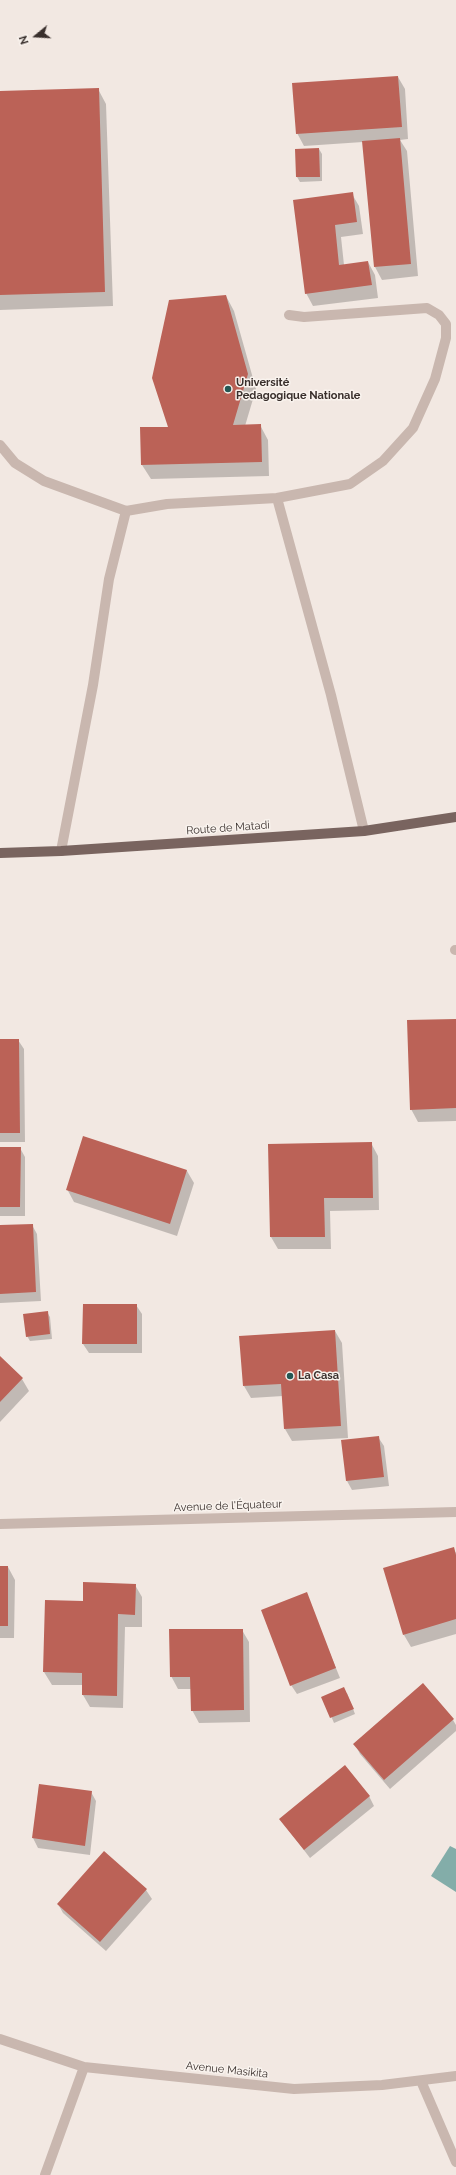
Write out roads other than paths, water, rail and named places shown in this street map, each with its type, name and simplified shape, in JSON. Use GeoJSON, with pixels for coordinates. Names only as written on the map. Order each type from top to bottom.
{"type":"FeatureCollection","features":[{"type":"Feature","properties":{"kind":"main road","name":"Route de Matadi"},"geometry":{"type":"LineString","coordinates":[[0,853],[60,852],[364,831],[456,817]]}},
{"type":"Feature","properties":{"kind":"street"},"geometry":{"type":"LineString","coordinates":[[0,445],[15,463],[44,481],[126,511],[167,504],[277,498],[350,484],[383,461],[414,428],[435,380],[446,338],[446,324],[439,315],[426,308],[304,317],[289,315]]}},
{"type":"Feature","properties":{"kind":"street"},"geometry":{"type":"LineString","coordinates":[[277,498],[331,695],[364,831]]}},
{"type":"Feature","properties":{"kind":"street"},"geometry":{"type":"LineString","coordinates":[[60,852],[93,685],[109,579],[126,511]]}},
{"type":"Feature","properties":{"kind":"street","name":"Avenue de l'Équateur"},"geometry":{"type":"LineString","coordinates":[[0,1524],[456,1512]]}},
{"type":"Feature","properties":{"kind":"street","name":"Avenue Masikita"},"geometry":{"type":"LineString","coordinates":[[0,2039],[84,2067],[294,2089],[382,2085],[456,2076]]}},
{"type":"Feature","properties":{"kind":"street"},"geometry":{"type":"LineString","coordinates":[[45,2175],[84,2067]]}},
{"type":"Feature","properties":{"kind":"street"},"geometry":{"type":"LineString","coordinates":[[421,2081],[456,2162]]}},
{"type":"Feature","properties":{"kind":"water"},"geometry":{"type":"Polygon","coordinates":[[[450,1846],[456,1849],[456,1892],[431,1876],[450,1846]]]}},
{"type":"Feature","properties":{"kind":"place","name":"Université Pedagogique Nationale"},"geometry":{"type":"Point","coordinates":[228,389]}},
{"type":"Feature","properties":{"kind":"place","name":"La Casa"},"geometry":{"type":"Point","coordinates":[290,1376]}}]}
